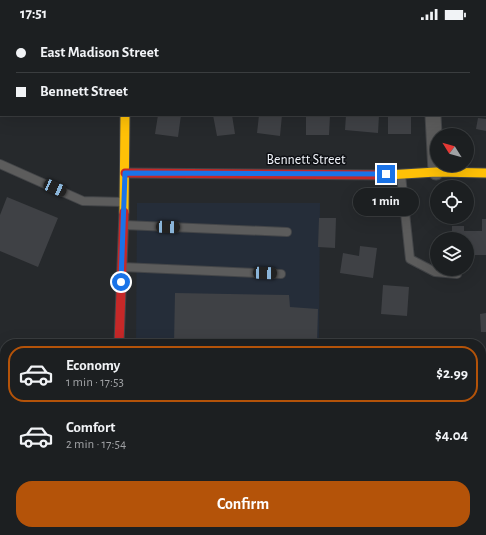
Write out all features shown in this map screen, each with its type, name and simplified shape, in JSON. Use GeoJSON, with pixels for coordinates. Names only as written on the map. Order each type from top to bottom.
{"type":"FeatureCollection","features":[{"type":"Feature","properties":{"kind":"street"},"geometry":{"type":"LineString","coordinates":[[119,339],[125,173],[125,116]]}},
{"type":"Feature","properties":{"kind":"street"},"geometry":{"type":"LineString","coordinates":[[433,116],[434,128]]}},
{"type":"Feature","properties":{"kind":"street","name":"Bennett Street"},"geometry":{"type":"LineString","coordinates":[[125,173],[401,175],[436,172],[486,173]]}},
{"type":"Feature","properties":{"kind":"lane"},"geometry":{"type":"LineString","coordinates":[[0,164],[83,201],[124,202]]}},
{"type":"Feature","properties":{"kind":"lane"},"geometry":{"type":"LineString","coordinates":[[401,175],[410,259],[430,269]]}},
{"type":"Feature","properties":{"kind":"lane"},"geometry":{"type":"LineString","coordinates":[[123,225],[287,232]]}},
{"type":"Feature","properties":{"kind":"lane"},"geometry":{"type":"LineString","coordinates":[[122,267],[281,274]]}},
{"type":"Feature","properties":{"kind":"shaded area"},"geometry":{"type":"Polygon","coordinates":[[[137,203],[320,203],[319,339],[136,339],[137,203]]]}},
{"type":"Feature","properties":{"kind":"building"},"geometry":{"type":"Polygon","coordinates":[[[158,116],[181,116],[178,137],[155,134],[158,116]]]}},
{"type":"Feature","properties":{"kind":"building"},"geometry":{"type":"Polygon","coordinates":[[[213,116],[232,116],[235,134],[217,136],[213,116]]]}},
{"type":"Feature","properties":{"kind":"building"},"geometry":{"type":"Polygon","coordinates":[[[259,116],[282,116],[280,136],[257,133],[259,116]]]}},
{"type":"Feature","properties":{"kind":"building"},"geometry":{"type":"Polygon","coordinates":[[[306,116],[330,116],[329,135],[306,135],[306,116]]]}},
{"type":"Feature","properties":{"kind":"building"},"geometry":{"type":"Polygon","coordinates":[[[346,116],[379,116],[378,133],[345,130],[346,116]]]}},
{"type":"Feature","properties":{"kind":"building"},"geometry":{"type":"Polygon","coordinates":[[[388,116],[411,116],[411,134],[388,134],[388,116]]]}},
{"type":"Feature","properties":{"kind":"building"},"geometry":{"type":"Polygon","coordinates":[[[478,118],[486,119],[486,131],[476,129],[478,118]]]}},
{"type":"Feature","properties":{"kind":"building"},"geometry":{"type":"Polygon","coordinates":[[[7,197],[58,218],[38,267],[0,251],[0,215],[7,197]]]}},
{"type":"Feature","properties":{"kind":"building"},"geometry":{"type":"Polygon","coordinates":[[[319,218],[336,218],[335,248],[318,247],[319,218]]]}},
{"type":"Feature","properties":{"kind":"building"},"geometry":{"type":"Polygon","coordinates":[[[482,219],[486,219],[486,255],[474,255],[474,232],[452,232],[452,226],[464,226],[464,231],[482,231],[482,219]]]}},
{"type":"Feature","properties":{"kind":"building"},"geometry":{"type":"Polygon","coordinates":[[[360,246],[377,248],[373,278],[340,273],[343,253],[359,256],[360,246]]]}},
{"type":"Feature","properties":{"kind":"building"},"geometry":{"type":"Polygon","coordinates":[[[383,285],[409,287],[407,316],[381,314],[383,285]]]}},
{"type":"Feature","properties":{"kind":"building"},"geometry":{"type":"Polygon","coordinates":[[[175,293],[289,295],[290,307],[318,309],[317,339],[174,339],[175,293]]]}},
{"type":"Feature","properties":{"kind":"building"},"geometry":{"type":"Polygon","coordinates":[[[486,313],[486,332],[481,332],[480,314],[486,313]]]}},
{"type":"Feature","properties":{"kind":"traffic: slow"},"geometry":{"type":"LineString","coordinates":[[124,212],[125,116]]}},
{"type":"Feature","properties":{"kind":"traffic: slow"},"geometry":{"type":"LineString","coordinates":[[387,175],[436,172],[486,173]]}},
{"type":"Feature","properties":{"kind":"traffic: jam"},"geometry":{"type":"LineString","coordinates":[[125,173],[387,175]]}},
{"type":"Feature","properties":{"kind":"traffic: jam"},"geometry":{"type":"LineString","coordinates":[[119,339],[124,212]]}},
{"type":"Feature","properties":{"kind":"route"},"geometry":{"type":"LineString","coordinates":[[121,282],[125,173],[386,174]]}}]}
